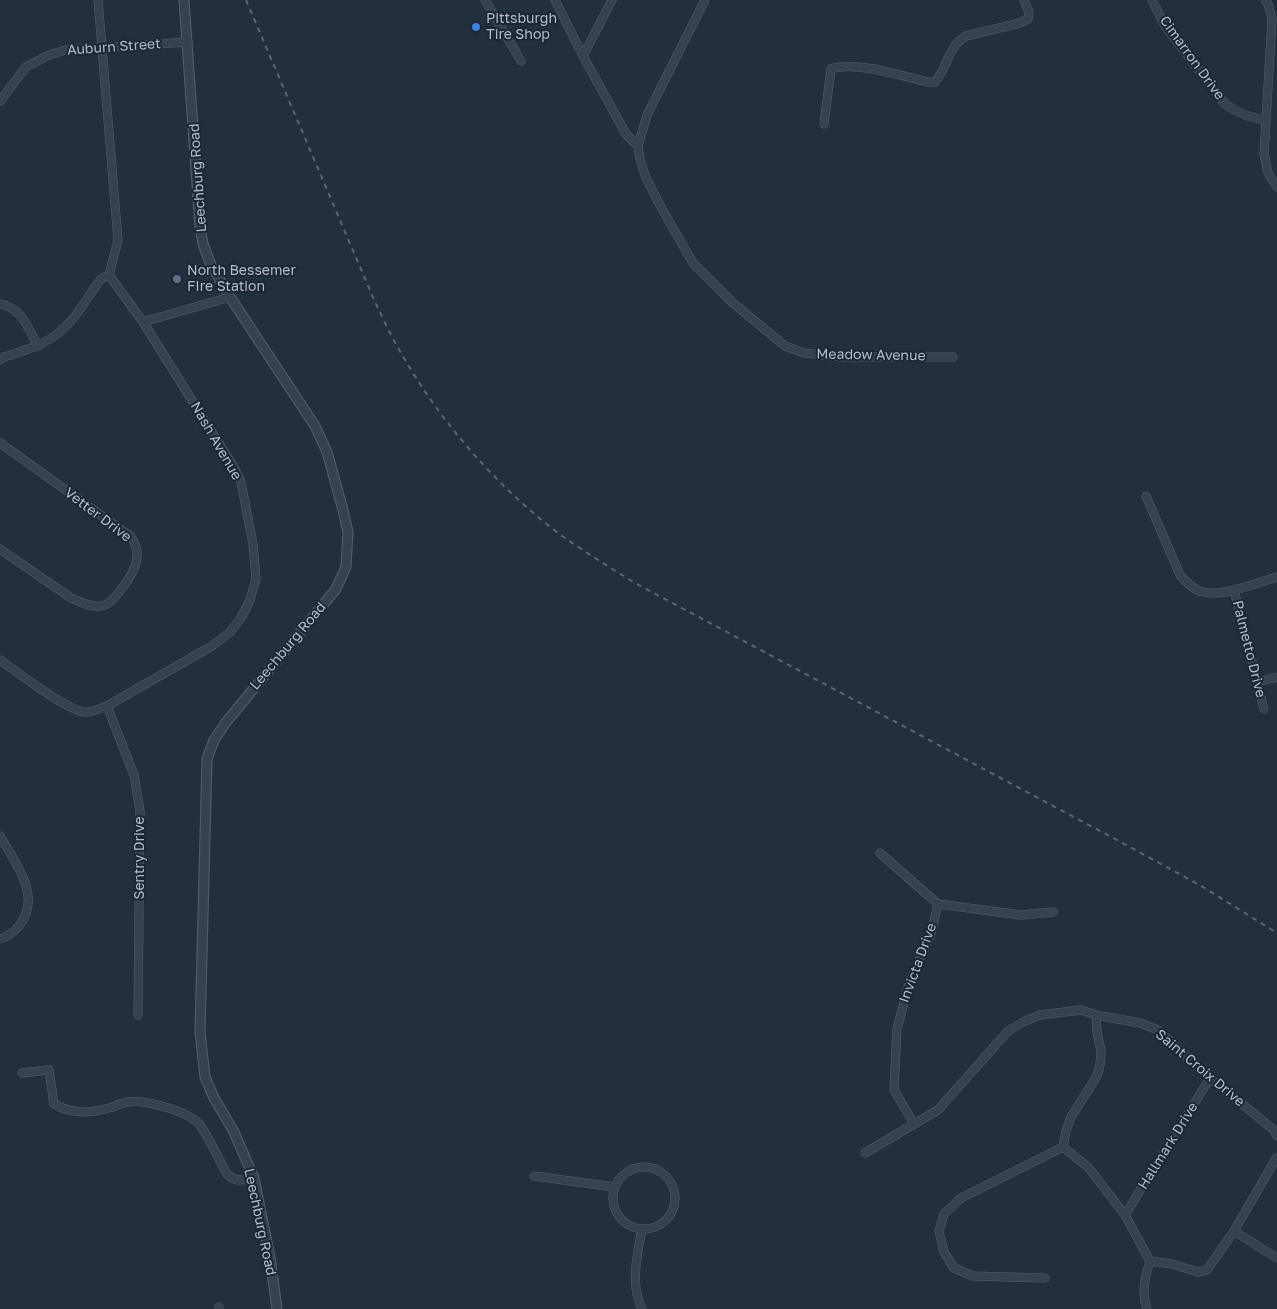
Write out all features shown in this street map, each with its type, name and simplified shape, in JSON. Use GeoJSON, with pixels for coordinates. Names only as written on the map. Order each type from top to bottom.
{"type":"FeatureCollection","features":[{"type":"Feature","properties":{"kind":"street"},"geometry":{"type":"LineString","coordinates":[[0,360],[38,346],[67,326],[90,292],[101,279],[109,275],[118,240],[98,0]]}},
{"type":"Feature","properties":{"kind":"street","name":"Leechburg Road"},"geometry":{"type":"LineString","coordinates":[[184,0],[200,227],[203,244],[212,265],[230,297],[315,426],[327,452],[348,532],[346,567],[336,589],[227,721],[214,740],[207,760],[200,1032],[202,1061],[214,1098],[233,1130],[254,1178],[270,1257],[277,1309]]}},
{"type":"Feature","properties":{"kind":"street"},"geometry":{"type":"LineString","coordinates":[[485,0],[521,61]]}},
{"type":"Feature","properties":{"kind":"street"},"geometry":{"type":"LineString","coordinates":[[556,0],[583,56],[626,134],[638,146],[650,109],[705,0]]}},
{"type":"Feature","properties":{"kind":"street"},"geometry":{"type":"LineString","coordinates":[[583,56],[612,0]]}},
{"type":"Feature","properties":{"kind":"street"},"geometry":{"type":"LineString","coordinates":[[824,124],[832,69],[855,66],[935,82],[941,75],[948,56],[958,40],[966,36],[1020,23],[1028,19],[1029,12],[1024,0]]}},
{"type":"Feature","properties":{"kind":"street","name":"Cimarron Drive"},"geometry":{"type":"LineString","coordinates":[[1152,0],[1165,26],[1225,104],[1247,116],[1265,120]]}},
{"type":"Feature","properties":{"kind":"street"},"geometry":{"type":"LineString","coordinates":[[1265,0],[1272,19],[1264,163],[1277,186]]}},
{"type":"Feature","properties":{"kind":"street","name":"Auburn Street"},"geometry":{"type":"LineString","coordinates":[[0,101],[26,67],[36,61],[66,50],[188,42]]}},
{"type":"Feature","properties":{"kind":"street","name":"Meadow Avenue"},"geometry":{"type":"LineString","coordinates":[[638,146],[646,178],[693,263],[733,303],[784,346],[804,354],[842,357],[953,357]]}},
{"type":"Feature","properties":{"kind":"street","name":"Nash Avenue"},"geometry":{"type":"LineString","coordinates":[[0,660],[75,709],[82,712],[90,712],[107,706],[212,646],[230,632],[241,618],[250,600],[256,579],[254,544],[241,482],[235,469],[143,322],[109,275]]}},
{"type":"Feature","properties":{"kind":"street"},"geometry":{"type":"LineString","coordinates":[[143,322],[230,297]]}},
{"type":"Feature","properties":{"kind":"street"},"geometry":{"type":"LineString","coordinates":[[0,304],[14,308],[19,313],[38,346]]}},
{"type":"Feature","properties":{"kind":"street","name":"Vetter Drive"},"geometry":{"type":"LineString","coordinates":[[0,443],[130,536],[138,551],[137,561],[129,580],[112,601],[104,606],[96,606],[71,598],[0,549]]}},
{"type":"Feature","properties":{"kind":"street"},"geometry":{"type":"LineString","coordinates":[[1146,496],[1180,575],[1188,585],[1199,591],[1211,594],[1234,590],[1277,577]]}},
{"type":"Feature","properties":{"kind":"street","name":"Palmetto Drive"},"geometry":{"type":"LineString","coordinates":[[1234,590],[1264,709]]}},
{"type":"Feature","properties":{"kind":"street"},"geometry":{"type":"LineString","coordinates":[[1257,682],[1277,677]]}},
{"type":"Feature","properties":{"kind":"street","name":"Sentry Drive"},"geometry":{"type":"LineString","coordinates":[[107,706],[134,775],[140,812],[138,1015]]}},
{"type":"Feature","properties":{"kind":"street"},"geometry":{"type":"LineString","coordinates":[[0,836],[22,874],[29,894],[28,910],[24,920],[6,938],[0,939]]}},
{"type":"Feature","properties":{"kind":"street"},"geometry":{"type":"LineString","coordinates":[[880,853],[938,904],[1021,915],[1053,912]]}},
{"type":"Feature","properties":{"kind":"street","name":"Invicta Drive"},"geometry":{"type":"LineString","coordinates":[[914,1124],[894,1090],[897,1029],[908,984],[930,934],[938,904]]}},
{"type":"Feature","properties":{"kind":"street","name":"Saint Croix Drive"},"geometry":{"type":"LineString","coordinates":[[865,1153],[938,1110],[1008,1031],[1040,1015],[1082,1010],[1096,1015],[1140,1022],[1158,1030],[1210,1078],[1274,1130],[1277,1136]]}},
{"type":"Feature","properties":{"kind":"street"},"geometry":{"type":"LineString","coordinates":[[1063,1147],[1071,1117],[1097,1076],[1100,1065],[1101,1052],[1096,1032],[1096,1015]]}},
{"type":"Feature","properties":{"kind":"street"},"geometry":{"type":"LineString","coordinates":[[22,1073],[49,1070],[54,1104],[63,1109],[84,1113],[126,1102],[140,1102],[186,1114],[199,1124],[227,1174],[232,1179],[238,1181],[254,1178]]}},
{"type":"Feature","properties":{"kind":"street","name":"Hallmark Drive"},"geometry":{"type":"LineString","coordinates":[[1125,1215],[1210,1078]]}},
{"type":"Feature","properties":{"kind":"street"},"geometry":{"type":"LineString","coordinates":[[1045,1278],[973,1276],[954,1268],[944,1252],[939,1231],[944,1214],[961,1198],[1063,1147]]}},
{"type":"Feature","properties":{"kind":"street"},"geometry":{"type":"LineString","coordinates":[[1063,1147],[1088,1167],[1125,1215],[1150,1261],[1145,1276],[1144,1291],[1147,1309]]}},
{"type":"Feature","properties":{"kind":"street"},"geometry":{"type":"LineString","coordinates":[[1150,1261],[1172,1264],[1198,1272],[1207,1270],[1234,1231],[1277,1157]]}},
{"type":"Feature","properties":{"kind":"street"},"geometry":{"type":"LineString","coordinates":[[647,1166],[655,1168],[669,1179],[675,1195],[674,1206],[669,1216],[654,1228],[642,1229],[627,1224],[618,1216],[613,1205],[614,1187],[620,1178],[634,1168],[647,1166]]}},
{"type":"Feature","properties":{"kind":"street"},"geometry":{"type":"LineString","coordinates":[[534,1176],[614,1187]]}},
{"type":"Feature","properties":{"kind":"street"},"geometry":{"type":"LineString","coordinates":[[642,1229],[635,1266],[639,1303],[642,1309]]}},
{"type":"Feature","properties":{"kind":"street"},"geometry":{"type":"LineString","coordinates":[[1234,1231],[1277,1258]]}},
{"type":"Feature","properties":{"kind":"railway"},"geometry":{"type":"LineString","coordinates":[[246,0],[375,302],[394,341],[413,373],[448,424],[489,471],[534,514],[586,553],[635,583],[1130,847],[1203,887],[1277,933]]}},
{"type":"Feature","properties":{"kind":"place","name":"Pittsburgh Tire Shop"},"geometry":{"type":"Point","coordinates":[476,27]}},
{"type":"Feature","properties":{"kind":"place","name":"North Bessemer FIre Station"},"geometry":{"type":"Point","coordinates":[177,279]}}]}
